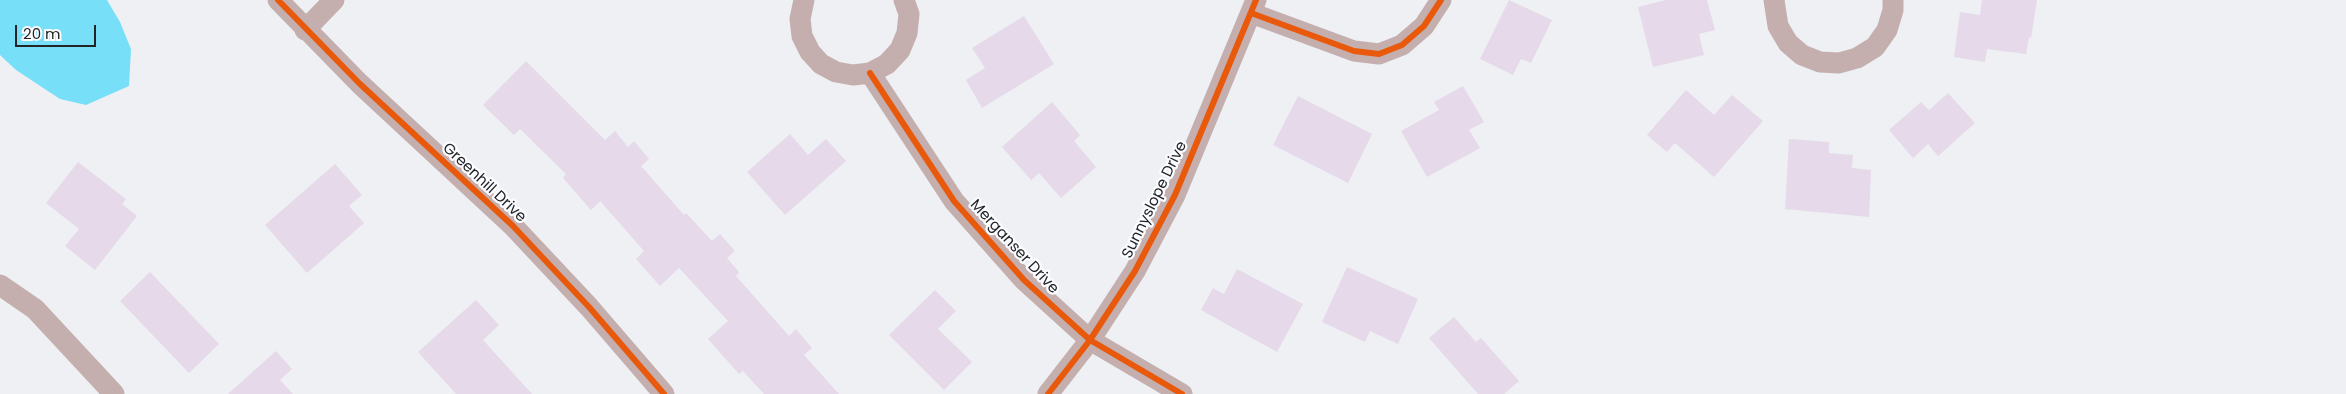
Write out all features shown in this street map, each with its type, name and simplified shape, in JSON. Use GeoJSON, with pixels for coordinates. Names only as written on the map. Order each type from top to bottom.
{"type":"FeatureCollection","features":[{"type":"Feature","properties":{"kind":"street","name":"Greenhill Drive"},"geometry":{"type":"LineString","coordinates":[[278,0],[305,30],[359,83],[513,226],[589,307],[664,394]]}},
{"type":"Feature","properties":{"kind":"street"},"geometry":{"type":"LineString","coordinates":[[305,30],[334,0]]}},
{"type":"Feature","properties":{"kind":"street"},"geometry":{"type":"LineString","coordinates":[[804,0],[800,19],[802,36],[810,52],[821,64],[836,72],[853,75],[870,73],[887,64],[900,50],[907,33],[909,14],[904,0]]}},
{"type":"Feature","properties":{"kind":"street"},"geometry":{"type":"LineString","coordinates":[[1254,6],[1354,51],[1379,54],[1402,45],[1424,26],[1441,0]]}},
{"type":"Feature","properties":{"kind":"street"},"geometry":{"type":"LineString","coordinates":[[1774,0],[1778,26],[1788,42],[1802,55],[1820,62],[1839,63],[1858,58],[1875,47],[1887,30],[1893,10],[1893,0]]}},
{"type":"Feature","properties":{"kind":"street","name":"Sunnyslope Drive"},"geometry":{"type":"LineString","coordinates":[[1048,394],[1090,340],[1135,271],[1174,195],[1254,6]]}},
{"type":"Feature","properties":{"kind":"street","name":"Merganser Drive"},"geometry":{"type":"LineString","coordinates":[[870,73],[960,208],[1024,280],[1090,340],[1182,394]]}},
{"type":"Feature","properties":{"kind":"street"},"geometry":{"type":"LineString","coordinates":[[0,285],[36,310],[114,394]]}},
{"type":"Feature","properties":{"kind":"water"},"geometry":{"type":"Polygon","coordinates":[[[0,0],[107,0],[120,22],[131,49],[129,86],[86,105],[60,99],[16,70],[0,55],[0,0]]]}},
{"type":"Feature","properties":{"kind":"building"},"geometry":{"type":"Polygon","coordinates":[[[1509,0],[1552,20],[1531,63],[1521,59],[1513,75],[1480,59],[1509,0]]]}},
{"type":"Feature","properties":{"kind":"building"},"geometry":{"type":"Polygon","coordinates":[[[1666,0],[1707,0],[1715,30],[1699,34],[1704,55],[1653,67],[1638,7],[1666,0]]]}},
{"type":"Feature","properties":{"kind":"building"},"geometry":{"type":"Polygon","coordinates":[[[1982,0],[2037,0],[2031,38],[2029,37],[2026,54],[1987,49],[1985,62],[1954,57],[1960,12],[1980,15],[1982,0]]]}},
{"type":"Feature","properties":{"kind":"building"},"geometry":{"type":"Polygon","coordinates":[[[1024,16],[1054,64],[982,108],[966,80],[985,68],[972,48],[1024,16]]]}},
{"type":"Feature","properties":{"kind":"building"},"geometry":{"type":"Polygon","coordinates":[[[526,61],[605,140],[615,131],[628,147],[634,141],[649,159],[641,166],[684,215],[686,213],[712,241],[720,234],[735,251],[727,258],[739,272],[736,276],[789,336],[796,329],[812,348],[804,355],[839,394],[764,394],[743,371],[739,374],[708,339],[728,321],[679,268],[660,286],[636,259],[644,251],[600,201],[591,210],[563,178],[566,174],[520,129],[514,135],[483,105],[526,61]]]}},
{"type":"Feature","properties":{"kind":"building"},"geometry":{"type":"Polygon","coordinates":[[[1463,86],[1484,122],[1469,130],[1480,148],[1427,177],[1401,131],[1439,110],[1434,102],[1463,86]]]}},
{"type":"Feature","properties":{"kind":"building"},"geometry":{"type":"Polygon","coordinates":[[[1686,90],[1714,115],[1732,95],[1763,121],[1714,177],[1675,143],[1667,152],[1647,135],[1686,90]]]}},
{"type":"Feature","properties":{"kind":"building"},"geometry":{"type":"Polygon","coordinates":[[[1948,93],[1975,123],[1938,156],[1928,144],[1913,158],[1889,130],[1921,102],[1929,110],[1948,93]]]}},
{"type":"Feature","properties":{"kind":"building"},"geometry":{"type":"Polygon","coordinates":[[[1298,96],[1372,134],[1348,183],[1273,145],[1298,96]]]}},
{"type":"Feature","properties":{"kind":"building"},"geometry":{"type":"Polygon","coordinates":[[[1052,102],[1080,135],[1074,141],[1096,167],[1061,198],[1039,173],[1031,180],[1002,147],[1052,102]]]}},
{"type":"Feature","properties":{"kind":"building"},"geometry":{"type":"Polygon","coordinates":[[[790,134],[808,155],[826,139],[846,161],[785,215],[747,172],[790,134]]]}},
{"type":"Feature","properties":{"kind":"building"},"geometry":{"type":"Polygon","coordinates":[[[1789,139],[1829,142],[1829,153],[1853,155],[1852,168],[1871,170],[1869,217],[1785,209],[1789,139]]]}},
{"type":"Feature","properties":{"kind":"building"},"geometry":{"type":"Polygon","coordinates":[[[78,162],[126,199],[122,204],[137,216],[95,270],[65,246],[79,229],[46,203],[78,162]]]}},
{"type":"Feature","properties":{"kind":"building"},"geometry":{"type":"Polygon","coordinates":[[[335,164],[362,195],[349,206],[364,223],[307,273],[265,225],[335,164]]]}},
{"type":"Feature","properties":{"kind":"building"},"geometry":{"type":"Polygon","coordinates":[[[1347,267],[1418,299],[1398,344],[1370,331],[1365,342],[1322,322],[1347,267]]]}},
{"type":"Feature","properties":{"kind":"building"},"geometry":{"type":"Polygon","coordinates":[[[1237,269],[1303,304],[1277,352],[1201,310],[1213,288],[1224,294],[1237,269]]]}},
{"type":"Feature","properties":{"kind":"building"},"geometry":{"type":"Polygon","coordinates":[[[150,272],[219,344],[189,373],[120,301],[150,272]]]}},
{"type":"Feature","properties":{"kind":"building"},"geometry":{"type":"Polygon","coordinates":[[[935,290],[956,311],[938,329],[972,362],[944,390],[889,335],[935,290]]]}},
{"type":"Feature","properties":{"kind":"building"},"geometry":{"type":"Polygon","coordinates":[[[476,300],[499,325],[483,340],[532,394],[456,394],[418,352],[476,300]]]}},
{"type":"Feature","properties":{"kind":"building"},"geometry":{"type":"Polygon","coordinates":[[[1454,317],[1476,342],[1481,338],[1519,381],[1504,394],[1478,394],[1429,338],[1454,317]]]}},
{"type":"Feature","properties":{"kind":"building"},"geometry":{"type":"Polygon","coordinates":[[[276,351],[292,369],[280,380],[293,394],[228,394],[276,351]]]}},
{"type":"Feature","properties":{"kind":"cycle path"},"geometry":{"type":"LineString","coordinates":[[278,0],[359,83],[513,226],[589,307],[664,394]]}},
{"type":"Feature","properties":{"kind":"cycle path"},"geometry":{"type":"LineString","coordinates":[[1048,394],[1090,340],[1135,271],[1175,195],[1256,0]]}},
{"type":"Feature","properties":{"kind":"cycle path"},"geometry":{"type":"LineString","coordinates":[[1251,13],[1354,51],[1379,54],[1402,45],[1424,26],[1441,0]]}},
{"type":"Feature","properties":{"kind":"cycle path"},"geometry":{"type":"LineString","coordinates":[[870,73],[954,201],[1024,280],[1090,340],[1182,394]]}}]}
